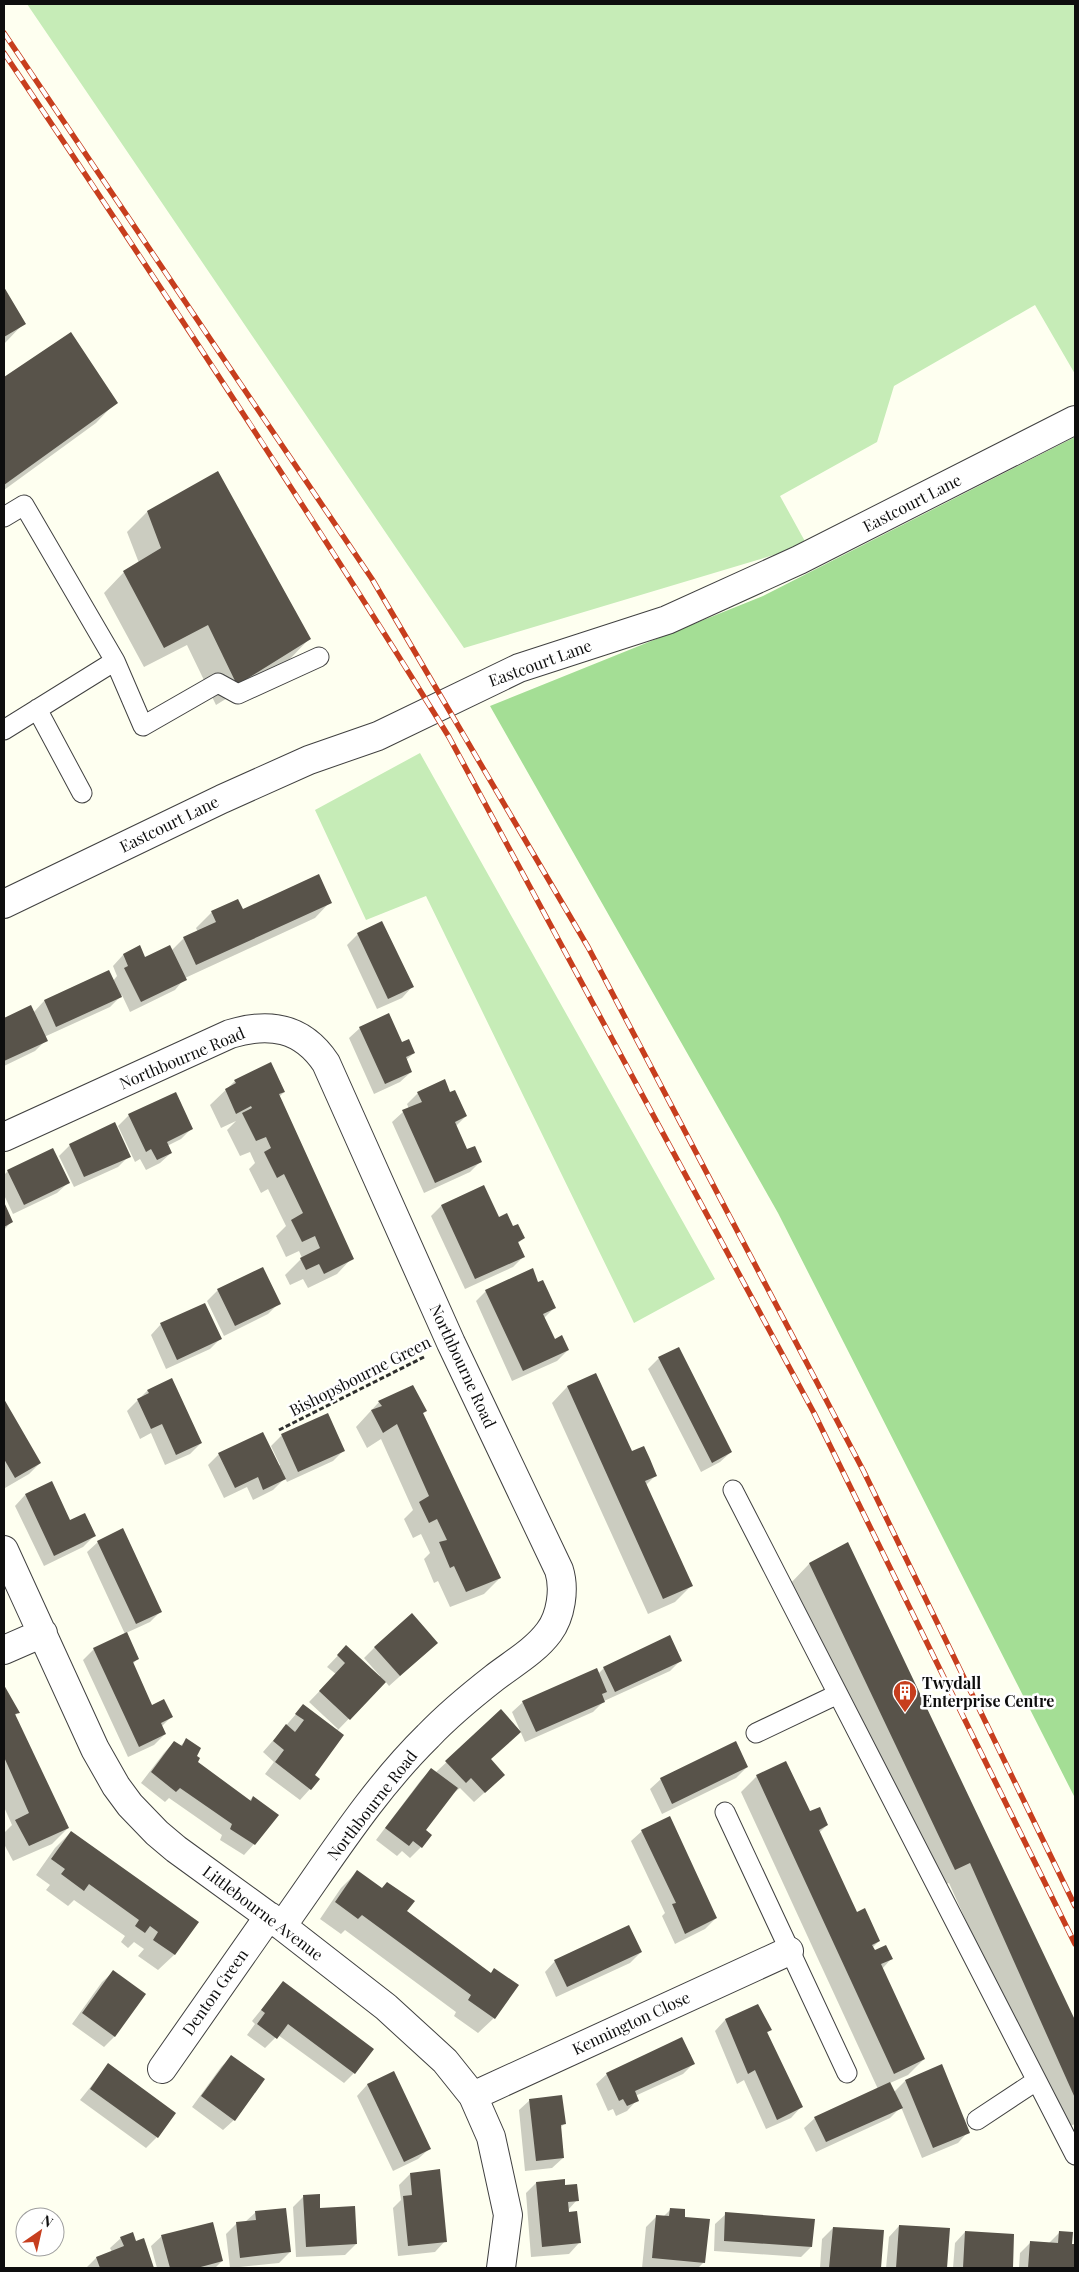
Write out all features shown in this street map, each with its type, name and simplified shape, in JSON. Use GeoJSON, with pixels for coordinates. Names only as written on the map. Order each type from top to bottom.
{"type":"FeatureCollection","features":[{"type":"Feature","properties":{"kind":"street","name":"Eastcourt Lane"},"geometry":{"type":"LineString","coordinates":[[4,904],[222,799],[309,760],[378,736],[499,677],[543,659],[667,620],[799,560],[1075,420]]}},
{"type":"Feature","properties":{"kind":"street","name":"Northbourne Road"},"geometry":{"type":"LineString","coordinates":[[4,1137],[230,1034],[252,1028],[281,1029],[292,1034],[320,1054],[326,1063],[451,1343],[559,1570],[562,1583],[557,1614],[551,1628],[538,1644],[466,1701],[436,1728],[400,1766],[276,1921]]}},
{"type":"Feature","properties":{"kind":"street","name":"Littlebourne Avenue"},"geometry":{"type":"LineString","coordinates":[[4,1550],[98,1755],[130,1805],[157,1834],[176,1849],[276,1921],[386,2007],[445,2061],[473,2096],[491,2137],[508,2215],[501,2268]]}},
{"type":"Feature","properties":{"kind":"street"},"geometry":{"type":"LineString","coordinates":[[4,1650],[42,1634]]}},
{"type":"Feature","properties":{"kind":"street","name":"Denton Green"},"geometry":{"type":"LineString","coordinates":[[162,2069],[276,1921]]}},
{"type":"Feature","properties":{"kind":"street","name":"Kennington Close"},"geometry":{"type":"LineString","coordinates":[[473,2096],[789,1950]]}},
{"type":"Feature","properties":{"kind":"lane"},"geometry":{"type":"LineString","coordinates":[[4,517],[24,505],[115,661],[143,726],[218,683],[238,694],[319,657]]}},
{"type":"Feature","properties":{"kind":"lane"},"geometry":{"type":"LineString","coordinates":[[4,730],[115,661]]}},
{"type":"Feature","properties":{"kind":"lane"},"geometry":{"type":"LineString","coordinates":[[38,709],[82,793]]}},
{"type":"Feature","properties":{"kind":"lane"},"geometry":{"type":"LineString","coordinates":[[732,1490],[1075,2155]]}},
{"type":"Feature","properties":{"kind":"lane"},"geometry":{"type":"LineString","coordinates":[[756,1733],[838,1694]]}},
{"type":"Feature","properties":{"kind":"lane"},"geometry":{"type":"LineString","coordinates":[[725,1812],[847,2073]]}},
{"type":"Feature","properties":{"kind":"lane"},"geometry":{"type":"LineString","coordinates":[[977,2120],[1036,2081]]}},
{"type":"Feature","properties":{"kind":"path","name":"Bishopsbourne Green"},"geometry":{"type":"LineString","coordinates":[[279,1430],[451,1343]]}},
{"type":"Feature","properties":{"kind":"green space"},"geometry":{"type":"Polygon","coordinates":[[[27,4],[1075,4],[1075,374],[1035,305],[894,386],[877,442],[780,496],[807,545],[464,648],[27,4]]]}},
{"type":"Feature","properties":{"kind":"green space"},"geometry":{"type":"Polygon","coordinates":[[[1075,437],[1075,1798],[778,1213],[490,706],[763,596],[1075,437]]]}},
{"type":"Feature","properties":{"kind":"green space"},"geometry":{"type":"Polygon","coordinates":[[[420,753],[715,1279],[634,1323],[426,896],[366,920],[315,810],[420,753]]]}},
{"type":"Feature","properties":{"kind":"building"},"geometry":{"type":"Polygon","coordinates":[[[4,287],[26,324],[4,337],[4,287]]]}},
{"type":"Feature","properties":{"kind":"building"},"geometry":{"type":"Polygon","coordinates":[[[71,332],[118,403],[4,485],[4,377],[71,332]]]}},
{"type":"Feature","properties":{"kind":"building"},"geometry":{"type":"Polygon","coordinates":[[[218,471],[311,639],[237,685],[208,625],[164,648],[123,571],[161,548],[147,511],[218,471]]]}},
{"type":"Feature","properties":{"kind":"building"},"geometry":{"type":"Polygon","coordinates":[[[319,874],[332,903],[196,965],[183,937],[216,922],[211,911],[238,899],[243,909],[319,874]]]}},
{"type":"Feature","properties":{"kind":"building"},"geometry":{"type":"Polygon","coordinates":[[[382,921],[414,987],[388,999],[357,933],[382,921]]]}},
{"type":"Feature","properties":{"kind":"building"},"geometry":{"type":"Polygon","coordinates":[[[140,945],[145,957],[170,945],[187,980],[141,1002],[124,968],[128,966],[123,954],[140,945]]]}},
{"type":"Feature","properties":{"kind":"building"},"geometry":{"type":"Polygon","coordinates":[[[109,970],[122,997],[56,1027],[44,1000],[109,970]]]}},
{"type":"Feature","properties":{"kind":"building"},"geometry":{"type":"Polygon","coordinates":[[[31,1005],[48,1041],[4,1061],[4,1018],[31,1005]]]}},
{"type":"Feature","properties":{"kind":"building"},"geometry":{"type":"Polygon","coordinates":[[[389,1013],[402,1042],[409,1039],[415,1053],[406,1057],[412,1072],[385,1084],[359,1027],[389,1013]]]}},
{"type":"Feature","properties":{"kind":"building"},"geometry":{"type":"Polygon","coordinates":[[[271,1062],[285,1092],[279,1094],[354,1259],[324,1274],[319,1264],[306,1270],[300,1258],[320,1248],[315,1236],[302,1242],[291,1220],[303,1213],[284,1174],[277,1178],[264,1152],[271,1148],[266,1137],[256,1141],[242,1113],[252,1108],[251,1106],[236,1114],[225,1089],[236,1083],[234,1080],[271,1062]]]}},
{"type":"Feature","properties":{"kind":"building"},"geometry":{"type":"Polygon","coordinates":[[[445,1079],[450,1092],[455,1090],[467,1116],[455,1122],[467,1149],[475,1146],[482,1162],[435,1183],[402,1110],[422,1102],[417,1092],[445,1079]]]}},
{"type":"Feature","properties":{"kind":"building"},"geometry":{"type":"Polygon","coordinates":[[[176,1092],[193,1129],[167,1142],[172,1153],[157,1160],[151,1149],[146,1152],[128,1114],[176,1092]]]}},
{"type":"Feature","properties":{"kind":"building"},"geometry":{"type":"Polygon","coordinates":[[[115,1122],[131,1157],[84,1177],[69,1144],[115,1122]]]}},
{"type":"Feature","properties":{"kind":"building"},"geometry":{"type":"Polygon","coordinates":[[[53,1148],[70,1183],[24,1205],[7,1170],[53,1148]]]}},
{"type":"Feature","properties":{"kind":"building"},"geometry":{"type":"Polygon","coordinates":[[[484,1185],[499,1217],[507,1213],[513,1226],[518,1224],[525,1238],[518,1242],[525,1257],[475,1279],[441,1205],[484,1185]]]}},
{"type":"Feature","properties":{"kind":"building"},"geometry":{"type":"Polygon","coordinates":[[[4,1202],[13,1222],[4,1227],[4,1202]]]}},
{"type":"Feature","properties":{"kind":"building"},"geometry":{"type":"Polygon","coordinates":[[[263,1267],[281,1304],[235,1326],[217,1289],[263,1267]]]}},
{"type":"Feature","properties":{"kind":"building"},"geometry":{"type":"Polygon","coordinates":[[[533,1268],[538,1282],[543,1280],[556,1308],[543,1314],[555,1339],[562,1335],[569,1350],[523,1371],[485,1290],[533,1268]]]}},
{"type":"Feature","properties":{"kind":"building"},"geometry":{"type":"Polygon","coordinates":[[[205,1303],[222,1339],[177,1360],[160,1323],[205,1303]]]}},
{"type":"Feature","properties":{"kind":"building"},"geometry":{"type":"Polygon","coordinates":[[[679,1347],[732,1452],[712,1463],[658,1357],[679,1347]]]}},
{"type":"Feature","properties":{"kind":"building"},"geometry":{"type":"Polygon","coordinates":[[[596,1373],[632,1451],[644,1446],[650,1459],[657,1476],[645,1481],[693,1586],[663,1599],[567,1386],[596,1373]]]}},
{"type":"Feature","properties":{"kind":"building"},"geometry":{"type":"Polygon","coordinates":[[[172,1378],[202,1443],[176,1455],[162,1424],[151,1429],[137,1399],[149,1393],[147,1390],[172,1378]]]}},
{"type":"Feature","properties":{"kind":"building"},"geometry":{"type":"Polygon","coordinates":[[[413,1385],[427,1411],[423,1413],[501,1578],[466,1592],[454,1566],[450,1568],[439,1542],[447,1540],[437,1519],[429,1523],[419,1502],[429,1496],[397,1424],[383,1433],[371,1410],[382,1406],[378,1401],[413,1385]]]}},
{"type":"Feature","properties":{"kind":"building"},"geometry":{"type":"Polygon","coordinates":[[[4,1399],[41,1463],[15,1478],[4,1459],[4,1399]]]}},
{"type":"Feature","properties":{"kind":"building"},"geometry":{"type":"Polygon","coordinates":[[[328,1413],[345,1451],[298,1472],[281,1434],[328,1413]]]}},
{"type":"Feature","properties":{"kind":"building"},"geometry":{"type":"Polygon","coordinates":[[[263,1432],[286,1479],[263,1490],[258,1477],[235,1488],[218,1453],[263,1432]]]}},
{"type":"Feature","properties":{"kind":"building"},"geometry":{"type":"Polygon","coordinates":[[[52,1481],[70,1520],[85,1513],[96,1536],[54,1556],[25,1494],[52,1481]]]}},
{"type":"Feature","properties":{"kind":"building"},"geometry":{"type":"Polygon","coordinates":[[[123,1528],[162,1612],[136,1624],[97,1541],[123,1528]]]}},
{"type":"Feature","properties":{"kind":"building","name":"Twydall Enterprise Centre"},"geometry":{"type":"Polygon","coordinates":[[[848,1542],[1075,2020],[1075,2098],[970,1863],[955,1870],[809,1563],[848,1542]]]}},
{"type":"Feature","properties":{"kind":"building"},"geometry":{"type":"Polygon","coordinates":[[[412,1613],[438,1643],[400,1676],[374,1647],[412,1613]]]}},
{"type":"Feature","properties":{"kind":"building"},"geometry":{"type":"Polygon","coordinates":[[[127,1632],[139,1659],[133,1662],[152,1705],[164,1699],[173,1717],[161,1723],[166,1734],[139,1747],[93,1648],[127,1632]]]}},
{"type":"Feature","properties":{"kind":"building"},"geometry":{"type":"Polygon","coordinates":[[[670,1635],[682,1661],[615,1692],[603,1667],[670,1635]]]}},
{"type":"Feature","properties":{"kind":"building"},"geometry":{"type":"Polygon","coordinates":[[[346,1645],[386,1682],[350,1720],[319,1691],[345,1663],[337,1655],[346,1645]]]}},
{"type":"Feature","properties":{"kind":"building"},"geometry":{"type":"Polygon","coordinates":[[[597,1668],[607,1692],[602,1694],[605,1702],[536,1732],[522,1701],[597,1668]]]}},
{"type":"Feature","properties":{"kind":"building"},"geometry":{"type":"Polygon","coordinates":[[[4,1685],[20,1713],[15,1714],[69,1828],[29,1846],[15,1820],[29,1813],[4,1757],[4,1685]]]}},
{"type":"Feature","properties":{"kind":"building"},"geometry":{"type":"Polygon","coordinates":[[[303,1704],[344,1735],[315,1775],[320,1779],[311,1790],[275,1762],[284,1750],[273,1741],[286,1724],[295,1732],[304,1720],[295,1714],[303,1704]]]}},
{"type":"Feature","properties":{"kind":"building"},"geometry":{"type":"Polygon","coordinates":[[[501,1709],[521,1732],[491,1759],[505,1775],[485,1793],[471,1778],[466,1783],[445,1761],[501,1709]]]}},
{"type":"Feature","properties":{"kind":"building"},"geometry":{"type":"Polygon","coordinates":[[[186,1738],[201,1748],[197,1756],[200,1758],[198,1762],[251,1801],[253,1796],[279,1815],[255,1845],[230,1829],[232,1824],[180,1788],[176,1792],[151,1772],[174,1741],[182,1746],[186,1738]]]}},
{"type":"Feature","properties":{"kind":"building"},"geometry":{"type":"Polygon","coordinates":[[[736,1741],[748,1767],[672,1804],[660,1778],[736,1741]]]}},
{"type":"Feature","properties":{"kind":"building"},"geometry":{"type":"Polygon","coordinates":[[[786,1761],[810,1811],[820,1807],[828,1825],[819,1830],[857,1912],[865,1908],[880,1941],[872,1945],[875,1950],[886,1945],[893,1959],[881,1964],[925,2059],[894,2074],[756,1775],[786,1761]]]}},
{"type":"Feature","properties":{"kind":"building"},"geometry":{"type":"Polygon","coordinates":[[[431,1768],[458,1788],[426,1830],[432,1835],[422,1848],[413,1841],[409,1846],[385,1828],[431,1768]]]}},
{"type":"Feature","properties":{"kind":"building"},"geometry":{"type":"Polygon","coordinates":[[[670,1816],[717,1918],[685,1934],[672,1904],[676,1903],[641,1830],[670,1816]]]}},
{"type":"Feature","properties":{"kind":"building"},"geometry":{"type":"Polygon","coordinates":[[[71,1831],[199,1922],[175,1955],[153,1940],[158,1932],[150,1926],[145,1933],[135,1926],[139,1920],[89,1884],[84,1891],[61,1874],[65,1869],[51,1859],[71,1831]]]}},
{"type":"Feature","properties":{"kind":"building"},"geometry":{"type":"Polygon","coordinates":[[[357,1870],[382,1888],[387,1882],[415,1901],[407,1911],[491,1973],[494,1968],[519,1985],[495,2019],[468,2000],[471,1995],[362,1915],[358,1919],[335,1902],[357,1870]]]}},
{"type":"Feature","properties":{"kind":"building"},"geometry":{"type":"Polygon","coordinates":[[[629,1925],[642,1952],[567,1987],[554,1960],[629,1925]]]}},
{"type":"Feature","properties":{"kind":"building"},"geometry":{"type":"Polygon","coordinates":[[[113,1970],[146,1994],[115,2037],[82,2013],[113,1970]]]}},
{"type":"Feature","properties":{"kind":"building"},"geometry":{"type":"Polygon","coordinates":[[[283,1981],[374,2049],[355,2074],[288,2024],[277,2039],[257,2024],[265,2013],[261,2010],[283,1981]]]}},
{"type":"Feature","properties":{"kind":"building"},"geometry":{"type":"Polygon","coordinates":[[[758,2004],[772,2030],[767,2032],[803,2107],[777,2120],[755,2070],[748,2074],[725,2019],[758,2004]]]}},
{"type":"Feature","properties":{"kind":"building"},"geometry":{"type":"Polygon","coordinates":[[[682,2037],[695,2064],[635,2091],[639,2101],[627,2106],[623,2099],[619,2101],[606,2073],[682,2037]]]}},
{"type":"Feature","properties":{"kind":"building"},"geometry":{"type":"Polygon","coordinates":[[[231,2055],[265,2079],[235,2121],[201,2096],[231,2055]]]}},
{"type":"Feature","properties":{"kind":"building"},"geometry":{"type":"Polygon","coordinates":[[[108,2063],[176,2113],[158,2138],[90,2089],[108,2063]]]}},
{"type":"Feature","properties":{"kind":"building"},"geometry":{"type":"Polygon","coordinates":[[[942,2064],[970,2133],[933,2148],[905,2080],[942,2064]]]}},
{"type":"Feature","properties":{"kind":"building"},"geometry":{"type":"Polygon","coordinates":[[[394,2071],[431,2149],[404,2162],[367,2084],[394,2071]]]}},
{"type":"Feature","properties":{"kind":"building"},"geometry":{"type":"Polygon","coordinates":[[[890,2082],[903,2108],[826,2142],[814,2117],[890,2082]]]}},
{"type":"Feature","properties":{"kind":"building"},"geometry":{"type":"Polygon","coordinates":[[[562,2095],[566,2124],[561,2125],[564,2158],[536,2161],[529,2099],[562,2095]]]}},
{"type":"Feature","properties":{"kind":"building"},"geometry":{"type":"Polygon","coordinates":[[[440,2169],[447,2242],[408,2246],[403,2196],[412,2195],[410,2173],[440,2169]]]}},
{"type":"Feature","properties":{"kind":"building"},"geometry":{"type":"Polygon","coordinates":[[[565,2179],[565,2185],[577,2184],[579,2201],[568,2202],[569,2212],[577,2211],[581,2243],[542,2247],[536,2182],[565,2179]]]}},
{"type":"Feature","properties":{"kind":"building"},"geometry":{"type":"Polygon","coordinates":[[[320,2194],[320,2208],[355,2206],[357,2244],[306,2247],[303,2195],[320,2194]]]}},
{"type":"Feature","properties":{"kind":"building"},"geometry":{"type":"Polygon","coordinates":[[[286,2208],[291,2252],[240,2258],[236,2222],[256,2220],[255,2211],[286,2208]]]}},
{"type":"Feature","properties":{"kind":"building"},"geometry":{"type":"Polygon","coordinates":[[[670,2208],[685,2209],[685,2217],[710,2219],[705,2263],[652,2258],[656,2215],[669,2216],[670,2208]]]}},
{"type":"Feature","properties":{"kind":"building"},"geometry":{"type":"Polygon","coordinates":[[[725,2212],[815,2219],[812,2247],[724,2241],[725,2212]]]}},
{"type":"Feature","properties":{"kind":"building"},"geometry":{"type":"Polygon","coordinates":[[[213,2222],[223,2261],[197,2268],[170,2268],[161,2235],[213,2222]]]}},
{"type":"Feature","properties":{"kind":"building"},"geometry":{"type":"Polygon","coordinates":[[[899,2225],[950,2228],[947,2268],[896,2268],[899,2225]]]}},
{"type":"Feature","properties":{"kind":"building"},"geometry":{"type":"Polygon","coordinates":[[[833,2227],[884,2230],[881,2268],[829,2268],[833,2227]]]}},
{"type":"Feature","properties":{"kind":"building"},"geometry":{"type":"Polygon","coordinates":[[[965,2231],[1014,2234],[1013,2268],[963,2268],[965,2231]]]}},
{"type":"Feature","properties":{"kind":"building"},"geometry":{"type":"Polygon","coordinates":[[[1059,2231],[1073,2232],[1072,2244],[1075,2244],[1075,2268],[1028,2268],[1030,2241],[1058,2243],[1059,2231]]]}},
{"type":"Feature","properties":{"kind":"building"},"geometry":{"type":"Polygon","coordinates":[[[133,2232],[136,2241],[144,2238],[154,2268],[100,2268],[96,2257],[124,2246],[120,2237],[133,2232]]]}},
{"type":"Feature","properties":{"kind":"railway"},"geometry":{"type":"LineString","coordinates":[[4,33],[372,579],[588,947],[863,1470],[1075,1906]]}},
{"type":"Feature","properties":{"kind":"railway"},"geometry":{"type":"LineString","coordinates":[[4,53],[230,393],[341,564],[449,737],[814,1413],[1075,1944]]}},
{"type":"Feature","properties":{"kind":"place","name":"Twydall Enterprise Centre"},"geometry":{"type":"Point","coordinates":[905,1713]}}]}
